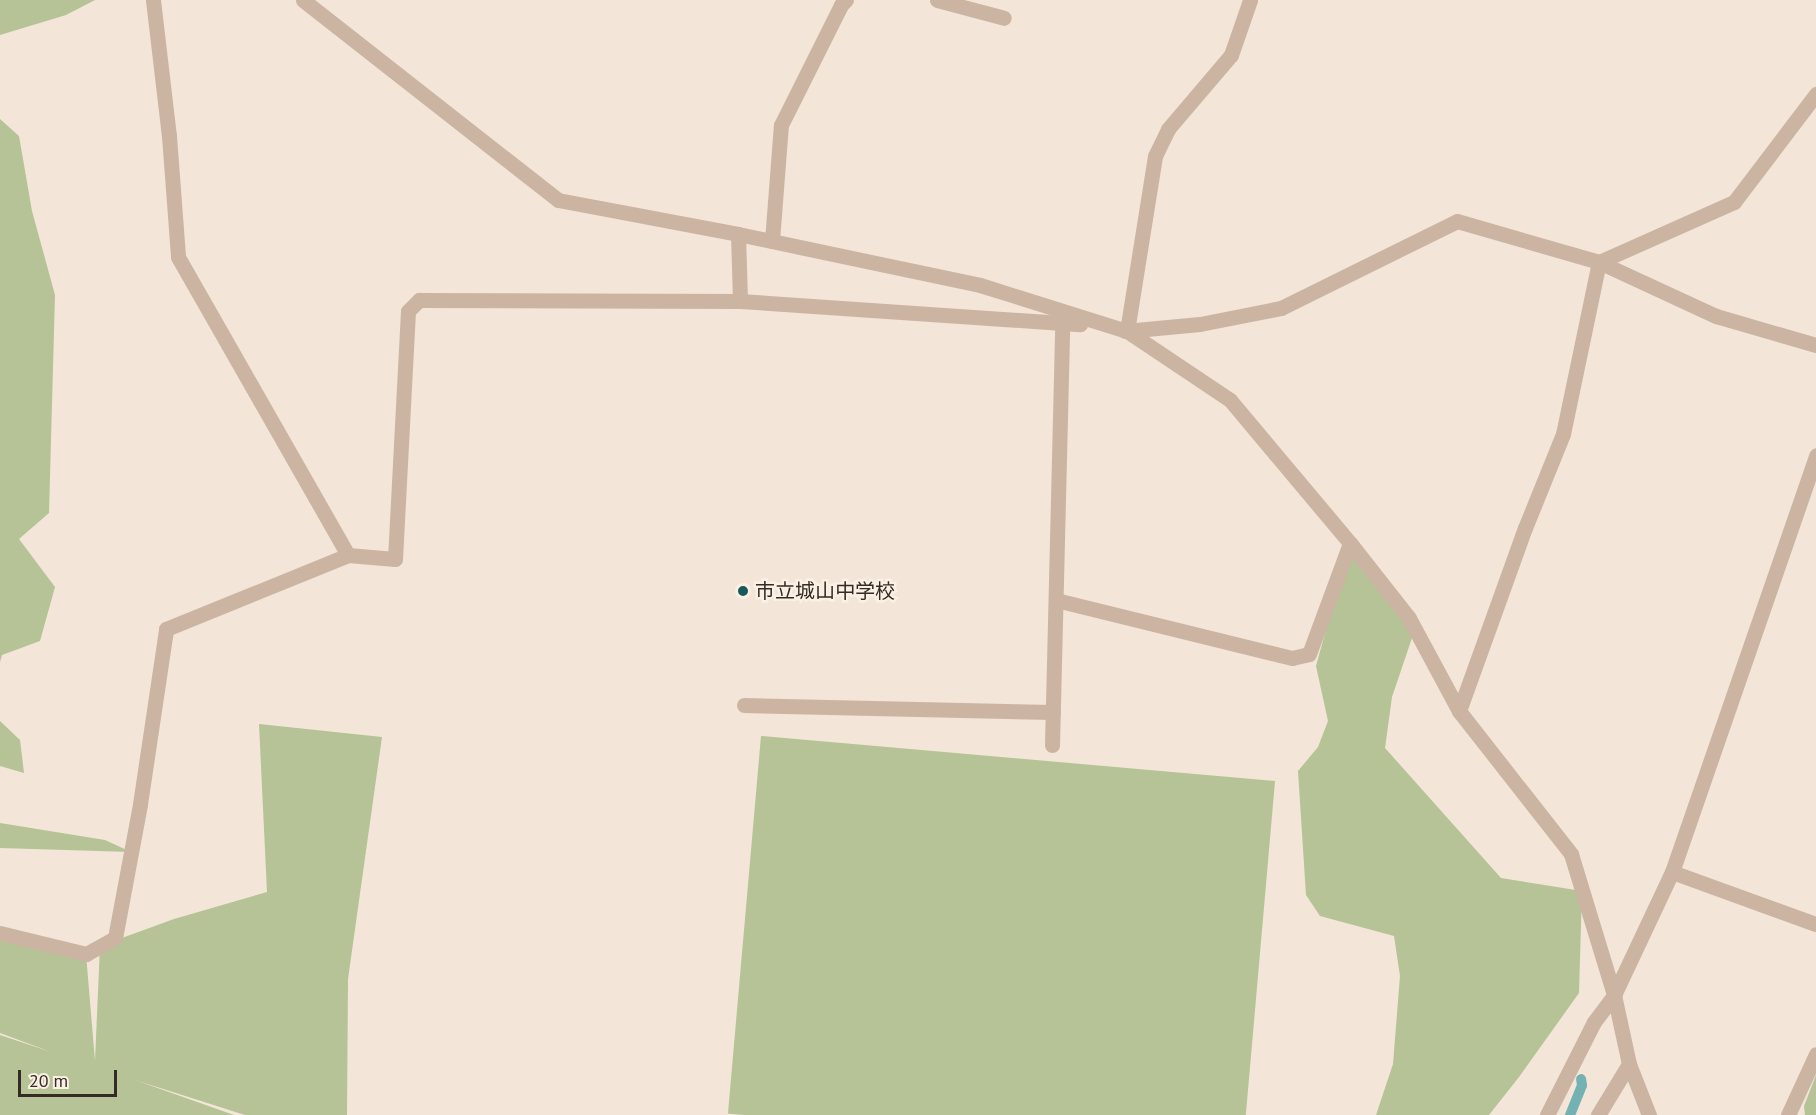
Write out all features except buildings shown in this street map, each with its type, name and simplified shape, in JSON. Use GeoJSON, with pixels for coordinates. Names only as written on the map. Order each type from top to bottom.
{"type":"FeatureCollection","features":[{"type":"Feature","properties":{"kind":"street"},"geometry":{"type":"LineString","coordinates":[[153,0],[169,136],[178,257],[348,555]]}},
{"type":"Feature","properties":{"kind":"street"},"geometry":{"type":"LineString","coordinates":[[303,0],[558,200],[738,234],[980,285],[1126,331],[1230,400],[1350,543],[1409,618],[1459,711],[1571,854],[1614,995],[1629,1064],[1649,1115]]}},
{"type":"Feature","properties":{"kind":"street"},"geometry":{"type":"LineString","coordinates":[[772,241],[781,125],[841,5],[846,0]]}},
{"type":"Feature","properties":{"kind":"street"},"geometry":{"type":"LineString","coordinates":[[937,0],[1004,18]]}},
{"type":"Feature","properties":{"kind":"street"},"geometry":{"type":"LineString","coordinates":[[1126,331],[1155,156],[1168,129],[1231,55],[1250,0]]}},
{"type":"Feature","properties":{"kind":"street"},"geometry":{"type":"LineString","coordinates":[[1599,262],[1734,202],[1816,94]]}},
{"type":"Feature","properties":{"kind":"street"},"geometry":{"type":"LineString","coordinates":[[0,933],[86,954],[115,938],[140,804],[166,629],[348,555],[395,559],[408,311],[419,300],[740,301],[1062,322],[1126,331],[1200,324],[1281,308],[1457,221],[1599,262],[1716,316],[1816,345]]}},
{"type":"Feature","properties":{"kind":"street"},"geometry":{"type":"LineString","coordinates":[[738,234],[740,301]]}},
{"type":"Feature","properties":{"kind":"street"},"geometry":{"type":"LineString","coordinates":[[1459,711],[1525,528],[1563,434],[1599,262]]}},
{"type":"Feature","properties":{"kind":"street"},"geometry":{"type":"LineString","coordinates":[[1052,746],[1062,322]]}},
{"type":"Feature","properties":{"kind":"street"},"geometry":{"type":"LineString","coordinates":[[1547,1115],[1593,1022],[1614,995],[1672,872],[1816,455]]}},
{"type":"Feature","properties":{"kind":"street"},"geometry":{"type":"LineString","coordinates":[[1056,600],[1292,658],[1310,654],[1350,543]]}},
{"type":"Feature","properties":{"kind":"street"},"geometry":{"type":"LineString","coordinates":[[744,705],[1053,711]]}},
{"type":"Feature","properties":{"kind":"street"},"geometry":{"type":"LineString","coordinates":[[1672,872],[1816,924]]}},
{"type":"Feature","properties":{"kind":"street"},"geometry":{"type":"LineString","coordinates":[[1788,1115],[1816,1054]]}},
{"type":"Feature","properties":{"kind":"street"},"geometry":{"type":"LineString","coordinates":[[1598,1115],[1629,1064]]}},
{"type":"Feature","properties":{"kind":"green space"},"geometry":{"type":"Polygon","coordinates":[[[0,0],[95,0],[66,15],[0,35],[0,0]]]}},
{"type":"Feature","properties":{"kind":"green space"},"geometry":{"type":"Polygon","coordinates":[[[0,119],[19,136],[32,211],[55,295],[49,513],[19,539],[55,587],[40,641],[2,655],[0,662],[0,119]]]}},
{"type":"Feature","properties":{"kind":"green space"},"geometry":{"type":"Polygon","coordinates":[[[1350,543],[1415,629],[1392,697],[1385,748],[1501,878],[1582,891],[1579,993],[1489,1115],[1376,1115],[1393,1064],[1400,976],[1394,936],[1320,916],[1306,895],[1298,771],[1318,747],[1328,721],[1316,666],[1350,543]]]}},
{"type":"Feature","properties":{"kind":"green space"},"geometry":{"type":"Polygon","coordinates":[[[0,721],[20,740],[24,773],[0,766],[0,721]]]}},
{"type":"Feature","properties":{"kind":"green space"},"geometry":{"type":"Polygon","coordinates":[[[259,724],[382,737],[348,979],[347,1115],[245,1115],[135,1080],[234,1115],[0,1115],[0,1035],[51,1052],[0,1033],[0,933],[86,954],[95,1061],[100,946],[174,919],[267,892],[259,724]]]}},
{"type":"Feature","properties":{"kind":"green space"},"geometry":{"type":"Polygon","coordinates":[[[761,736],[1275,781],[1246,1115],[728,1114],[761,736]]]}},
{"type":"Feature","properties":{"kind":"green space"},"geometry":{"type":"Polygon","coordinates":[[[0,823],[105,840],[131,852],[0,848],[0,823]]]}},
{"type":"Feature","properties":{"kind":"green space"},"geometry":{"type":"Polygon","coordinates":[[[1816,1075],[1816,1115],[1805,1115],[1804,1106],[1816,1075]]]}},
{"type":"Feature","properties":{"kind":"waterway"},"geometry":{"type":"LineString","coordinates":[[1570,1115],[1582,1085],[1581,1079]]}},
{"type":"Feature","properties":{"kind":"place","name":"市立城山中学校"},"geometry":{"type":"Point","coordinates":[743,591]}}]}
